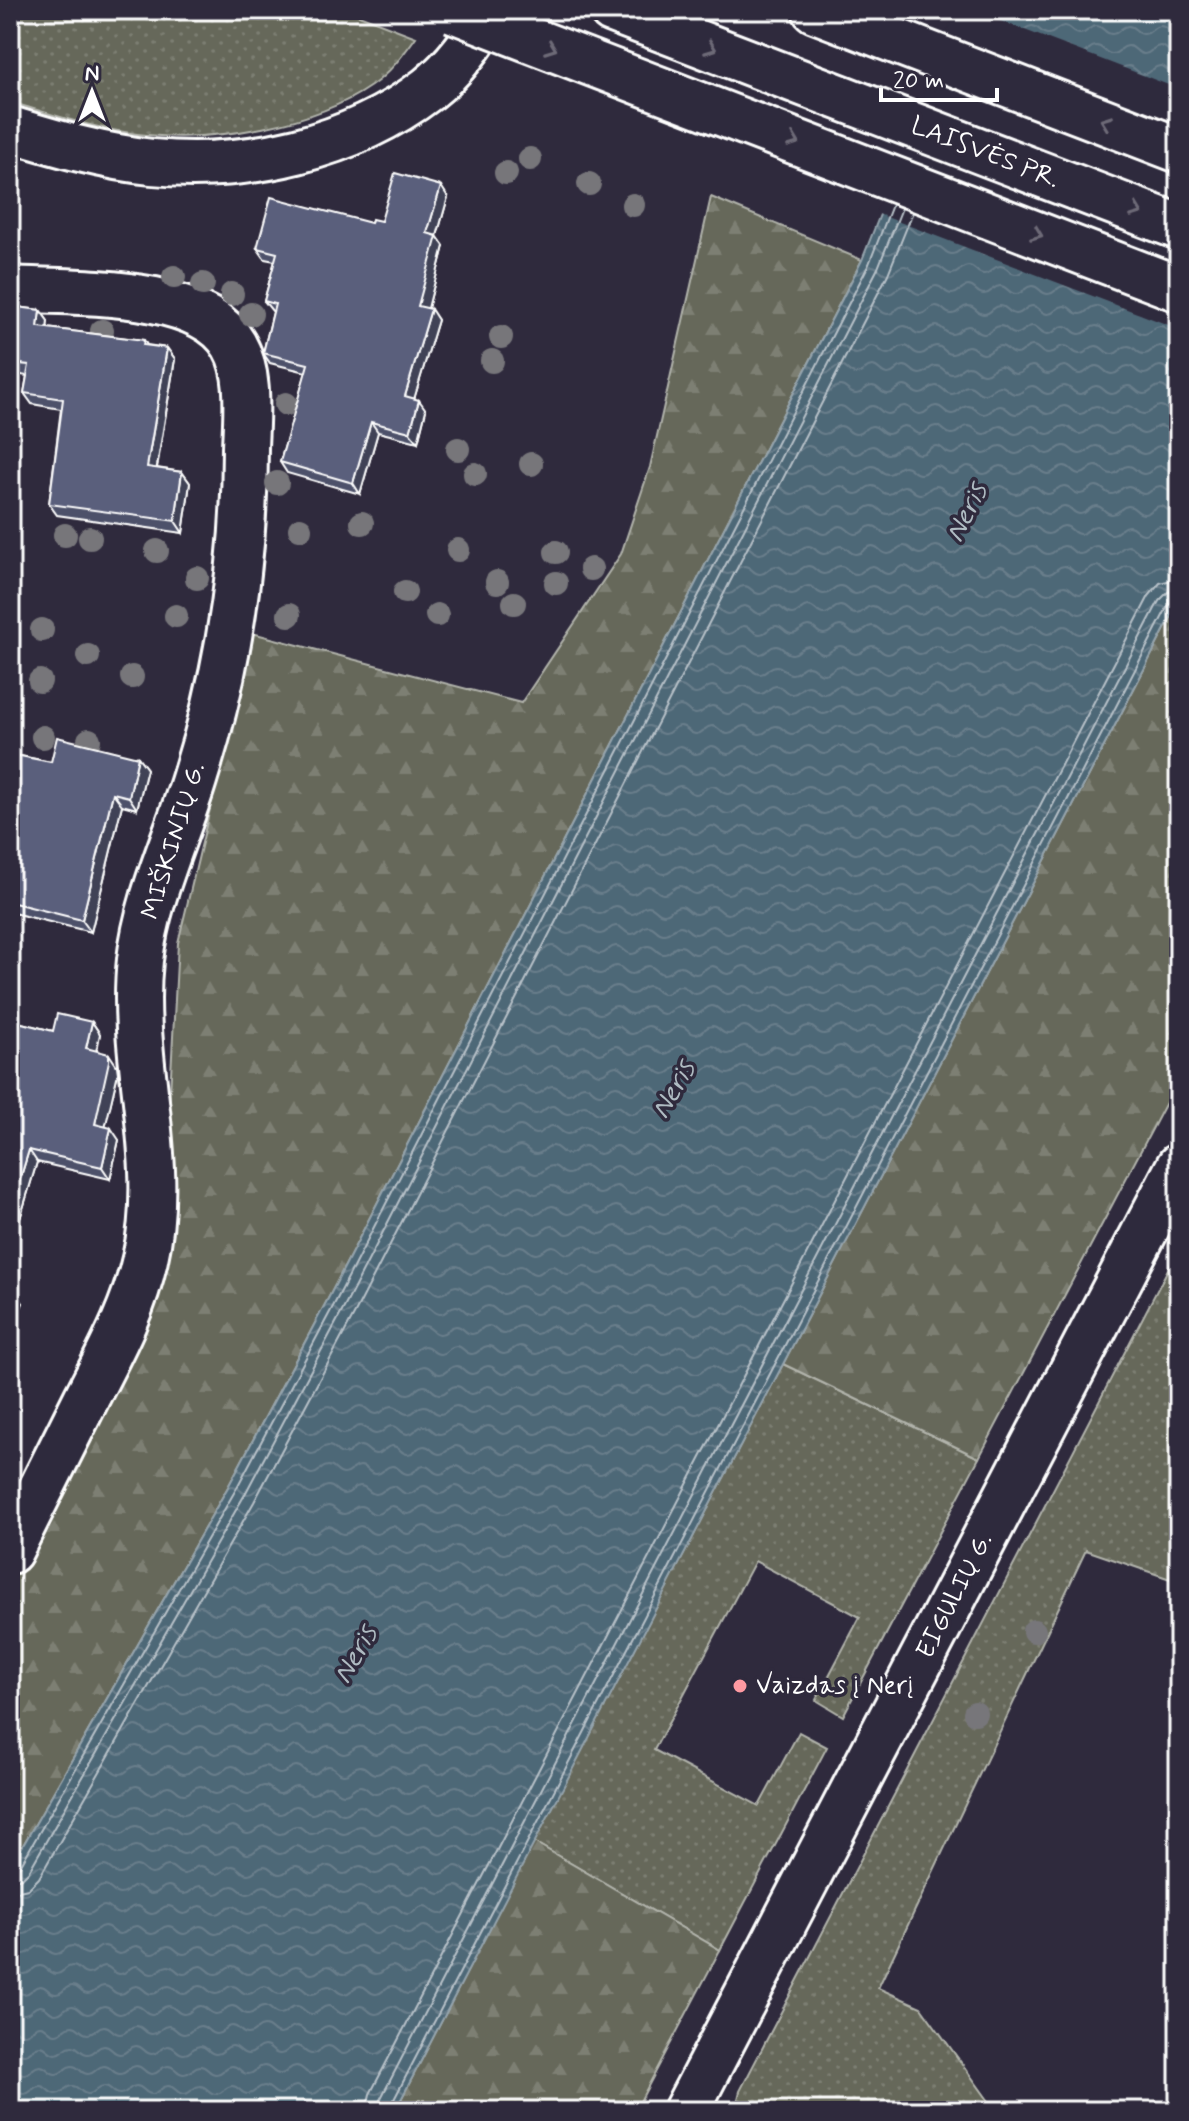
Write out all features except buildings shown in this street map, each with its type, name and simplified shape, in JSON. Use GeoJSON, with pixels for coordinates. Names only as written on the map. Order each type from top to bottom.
{"type":"FeatureCollection","features":[{"type":"Feature","properties":{"kind":"main road"},"geometry":{"type":"LineString","coordinates":[[453,10],[1179,289]]}},
{"type":"Feature","properties":{"kind":"main road"},"geometry":{"type":"LineString","coordinates":[[10,129],[107,155],[152,162],[199,164],[285,154],[316,146],[370,124],[429,89],[471,46],[493,10]]}},
{"type":"Feature","properties":{"kind":"main road","name":"LAISVĖS PR."},"geometry":{"type":"LineString","coordinates":[[612,10],[1179,227]]}},
{"type":"Feature","properties":{"kind":"main road"},"geometry":{"type":"LineString","coordinates":[[815,10],[1179,150]]}},
{"type":"Feature","properties":{"kind":"main road","name":"MIŠKINIŲ G."},"geometry":{"type":"LineString","coordinates":[[10,289],[171,301],[204,314],[234,345],[246,388],[245,508],[236,607],[197,771],[151,906],[140,961],[140,1019],[154,1191],[146,1257],[130,1312],[10,1551]]}},
{"type":"Feature","properties":{"kind":"main road","name":"EIGULIŲ G."},"geometry":{"type":"LineString","coordinates":[[686,2111],[1179,1166]]}},
{"type":"Feature","properties":{"kind":"green space"},"geometry":{"type":"Polygon","coordinates":[[[10,10],[346,10],[416,37],[378,81],[348,100],[322,111],[263,128],[174,137],[95,126],[10,102],[10,10]]]}},
{"type":"Feature","properties":{"kind":"green space"},"geometry":{"type":"Polygon","coordinates":[[[711,197],[862,260],[330,1295],[228,1487],[10,1868],[10,1573],[160,1281],[178,943],[252,633],[521,703],[621,554],[650,467],[711,197]]]}},
{"type":"Feature","properties":{"kind":"green space"},"geometry":{"type":"Polygon","coordinates":[[[1179,602],[1179,1078],[979,1458],[783,1364],[1179,602]]]}},
{"type":"Feature","properties":{"kind":"green space"},"geometry":{"type":"Polygon","coordinates":[[[1179,1248],[1179,1582],[1086,1550],[878,1988],[921,2007],[996,2111],[735,2111],[740,2091],[1179,1248]]]}},
{"type":"Feature","properties":{"kind":"green space"},"geometry":{"type":"Polygon","coordinates":[[[783,1364],[979,1458],[843,1716],[816,1700],[860,1617],[755,1561],[654,1750],[759,1806],[799,1732],[827,1747],[720,1950],[534,1842],[783,1364]]]}},
{"type":"Feature","properties":{"kind":"green space"},"geometry":{"type":"Polygon","coordinates":[[[534,1842],[720,1950],[635,2111],[395,2111],[534,1842]]]}},
{"type":"Feature","properties":{"kind":"water","name":"Neris"},"geometry":{"type":"Polygon","coordinates":[[[961,10],[1179,10],[1179,602],[395,2111],[10,2111],[10,1868],[228,1487],[330,1295],[862,260],[961,10]]]}},
{"type":"Feature","properties":{"kind":"pier"},"geometry":{"type":"Polygon","coordinates":[[[956,10],[972,10],[1179,89],[1179,329],[876,213],[956,10]]]}},
{"type":"Feature","properties":{"kind":"place","name":"Vaizdas į Nerį"},"geometry":{"type":"Point","coordinates":[740,1686]}}]}
